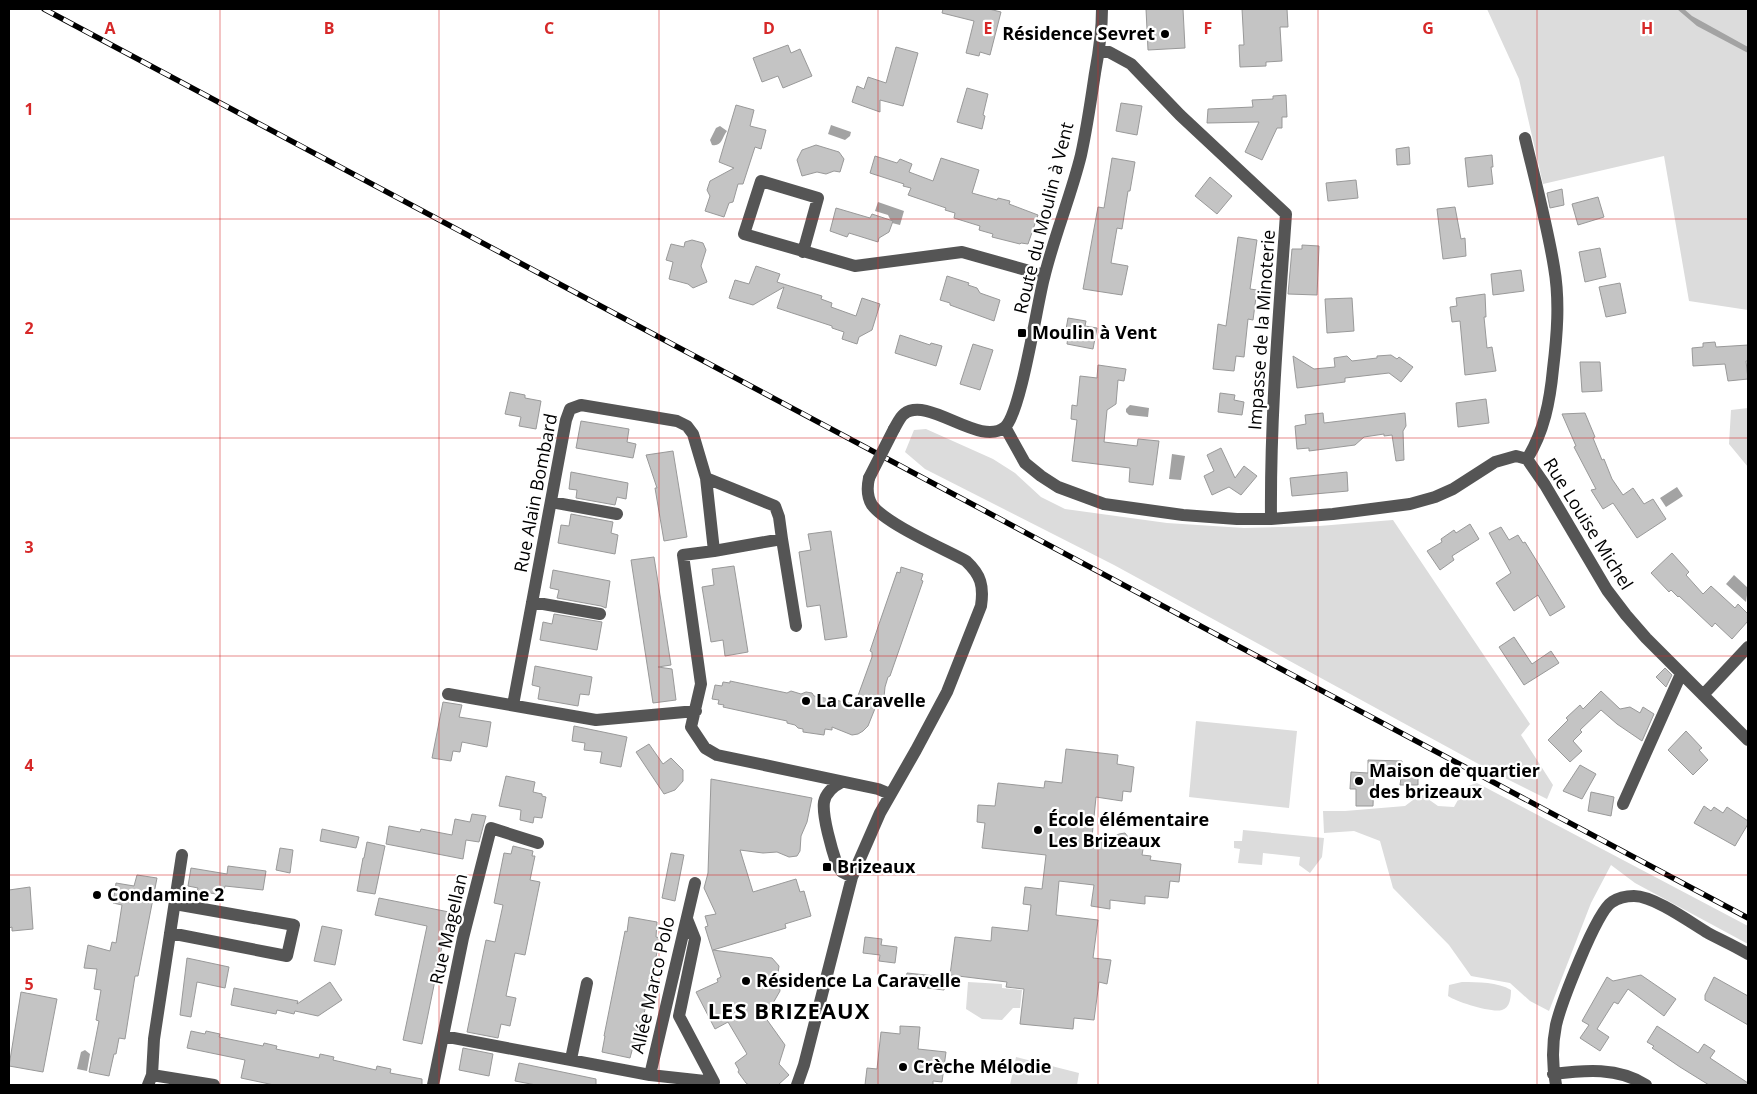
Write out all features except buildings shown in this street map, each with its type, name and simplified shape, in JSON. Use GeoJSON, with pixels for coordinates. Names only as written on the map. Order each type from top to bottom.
{"type":"FeatureCollection","features":[{"type":"Feature","properties":{"kind":"street","name":"Route du Moulin à Vent"},"geometry":{"type":"LineString","coordinates":[[1005,427],[1018,396],[1032,338],[1044,275],[1080,155],[1099,51],[1102,9]]}},
{"type":"Feature","properties":{"kind":"street","name":"Impasse de la Minoterie"},"geometry":{"type":"LineString","coordinates":[[1099,51],[1109,52],[1131,64],[1180,115],[1286,214],[1271,461],[1271,519]]}},
{"type":"Feature","properties":{"kind":"street","name":"Rue Louise Michel"},"geometry":{"type":"LineString","coordinates":[[1525,138],[1554,267],[1558,300],[1557,336],[1551,391],[1541,432],[1527,459],[1545,485],[1607,590],[1636,627],[1748,740]]}},
{"type":"Feature","properties":{"kind":"street"},"geometry":{"type":"LineString","coordinates":[[803,252],[818,198],[761,180],[744,234],[803,252],[855,266],[962,252],[1044,275]]}},
{"type":"Feature","properties":{"kind":"street","name":"Rue Alain Bombard"},"geometry":{"type":"LineString","coordinates":[[513,705],[566,420],[570,409],[581,405],[677,421],[687,426],[693,434],[706,478]]}},
{"type":"Feature","properties":{"kind":"street"},"geometry":{"type":"LineString","coordinates":[[797,1085],[804,1065],[852,876],[890,794],[947,692],[981,606],[983,592],[979,578],[973,568],[966,562],[910,532],[878,511],[872,504],[867,488],[869,478],[903,415],[917,409],[976,430],[991,432],[1005,427],[1025,463],[1041,476],[1058,487],[1104,504],[1183,515],[1236,519],[1271,519],[1333,514],[1410,504],[1435,497],[1453,489],[1495,462],[1516,456],[1527,459]]}},
{"type":"Feature","properties":{"kind":"street"},"geometry":{"type":"LineString","coordinates":[[714,551],[706,478],[774,506],[779,517],[796,626]]}},
{"type":"Feature","properties":{"kind":"street"},"geometry":{"type":"LineString","coordinates":[[551,502],[617,514]]}},
{"type":"Feature","properties":{"kind":"street"},"geometry":{"type":"LineString","coordinates":[[782,539],[684,555],[701,684],[691,727],[705,748],[717,755],[878,789],[890,794]]}},
{"type":"Feature","properties":{"kind":"street"},"geometry":{"type":"LineString","coordinates":[[532,602],[600,614]]}},
{"type":"Feature","properties":{"kind":"street"},"geometry":{"type":"LineString","coordinates":[[1702,695],[1748,647]]}},
{"type":"Feature","properties":{"kind":"street"},"geometry":{"type":"LineString","coordinates":[[1623,804],[1681,674]]}},
{"type":"Feature","properties":{"kind":"street"},"geometry":{"type":"LineString","coordinates":[[448,694],[596,720],[696,710]]}},
{"type":"Feature","properties":{"kind":"street"},"geometry":{"type":"LineString","coordinates":[[842,782],[828,792],[824,800],[824,814],[837,865],[842,872],[852,876]]}},
{"type":"Feature","properties":{"kind":"street","name":"Rue Magellan"},"geometry":{"type":"LineString","coordinates":[[433,1085],[463,938],[491,828],[538,843]]}},
{"type":"Feature","properties":{"kind":"street"},"geometry":{"type":"LineString","coordinates":[[182,855],[154,1039],[150,1080],[214,1085]]}},
{"type":"Feature","properties":{"kind":"street","name":"Allée Marco Polo"},"geometry":{"type":"LineString","coordinates":[[443,1036],[650,1074],[695,883]]}},
{"type":"Feature","properties":{"kind":"street"},"geometry":{"type":"LineString","coordinates":[[1646,1085],[1617,1073],[1600,1070],[1555,1080],[1552,1050],[1556,1025],[1566,990],[1599,920],[1611,902],[1623,897],[1636,896],[1664,906],[1748,954]]}},
{"type":"Feature","properties":{"kind":"street"},"geometry":{"type":"LineString","coordinates":[[170,933],[287,956],[294,925],[175,904]]}},
{"type":"Feature","properties":{"kind":"street"},"geometry":{"type":"LineString","coordinates":[[650,1074],[714,1082],[679,1016],[695,939],[687,919]]}},
{"type":"Feature","properties":{"kind":"street"},"geometry":{"type":"LineString","coordinates":[[571,1059],[587,983]]}},
{"type":"Feature","properties":{"kind":"shaded area"},"geometry":{"type":"Polygon","coordinates":[[[1487,9],[1748,9],[1748,310],[1689,301],[1664,156],[1543,184],[1519,79],[1487,9]]]}},
{"type":"Feature","properties":{"kind":"shaded area"},"geometry":{"type":"Polygon","coordinates":[[[1677,9],[1684,9],[1692,16],[1748,47],[1748,53],[1697,26],[1677,9]]]}},
{"type":"Feature","properties":{"kind":"shaded area"},"geometry":{"type":"Polygon","coordinates":[[[831,125],[851,132],[850,136],[845,140],[828,134],[831,125]]]}},
{"type":"Feature","properties":{"kind":"shaded area"},"geometry":{"type":"Polygon","coordinates":[[[720,126],[727,131],[720,143],[712,145],[710,140],[716,128],[720,126]]]}},
{"type":"Feature","properties":{"kind":"shaded area"},"geometry":{"type":"Polygon","coordinates":[[[878,202],[904,211],[900,225],[892,223],[888,215],[875,211],[878,202]]]}},
{"type":"Feature","properties":{"kind":"shaded area"},"geometry":{"type":"Polygon","coordinates":[[[1130,405],[1149,408],[1148,417],[1129,415],[1126,409],[1130,405]]]}},
{"type":"Feature","properties":{"kind":"shaded area"},"geometry":{"type":"Polygon","coordinates":[[[1748,408],[1748,467],[1729,444],[1731,410],[1748,408]]]}},
{"type":"Feature","properties":{"kind":"shaded area"},"geometry":{"type":"Polygon","coordinates":[[[926,429],[993,459],[1015,473],[1041,497],[1065,509],[1167,523],[1244,528],[1319,526],[1393,520],[1530,724],[1521,735],[1553,785],[1547,799],[1495,773],[1114,565],[925,469],[905,452],[914,430],[926,429]]]}},
{"type":"Feature","properties":{"kind":"shaded area"},"geometry":{"type":"Polygon","coordinates":[[[1172,454],[1185,456],[1181,480],[1169,479],[1172,454]]]}},
{"type":"Feature","properties":{"kind":"shaded area"},"geometry":{"type":"Polygon","coordinates":[[[1677,487],[1683,496],[1666,507],[1660,498],[1677,487]]]}},
{"type":"Feature","properties":{"kind":"shaded area"},"geometry":{"type":"Polygon","coordinates":[[[1734,575],[1748,588],[1746,602],[1726,584],[1734,575]]]}},
{"type":"Feature","properties":{"kind":"shaded area"},"geometry":{"type":"Polygon","coordinates":[[[1196,721],[1297,731],[1289,808],[1189,797],[1196,721]]]}},
{"type":"Feature","properties":{"kind":"shaded area"},"geometry":{"type":"Polygon","coordinates":[[[1477,783],[1748,926],[1748,944],[1635,883],[1611,865],[1591,903],[1549,1011],[1530,1001],[1510,983],[1471,976],[1449,945],[1393,888],[1380,841],[1354,831],[1324,833],[1323,811],[1405,806],[1421,794],[1438,806],[1454,807],[1465,787],[1477,783]]]}},
{"type":"Feature","properties":{"kind":"shaded area"},"geometry":{"type":"Polygon","coordinates":[[[1243,830],[1324,838],[1322,857],[1310,873],[1299,865],[1300,857],[1263,853],[1262,865],[1238,863],[1240,849],[1234,848],[1234,841],[1242,841],[1243,830]]]}},
{"type":"Feature","properties":{"kind":"shaded area"},"geometry":{"type":"Polygon","coordinates":[[[968,982],[1002,984],[1002,988],[1022,990],[1020,1008],[1013,1008],[1002,1020],[982,1019],[966,1009],[968,982]]]}},
{"type":"Feature","properties":{"kind":"shaded area"},"geometry":{"type":"Polygon","coordinates":[[[1462,982],[1488,983],[1506,987],[1511,990],[1508,1005],[1502,1010],[1490,1010],[1466,1004],[1448,996],[1449,985],[1462,982]]]}},
{"type":"Feature","properties":{"kind":"shaded area"},"geometry":{"type":"Polygon","coordinates":[[[85,1050],[90,1054],[87,1071],[77,1069],[81,1052],[85,1050]]]}},
{"type":"Feature","properties":{"kind":"shaded area"},"geometry":{"type":"Polygon","coordinates":[[[1016,1057],[1079,1073],[1077,1085],[1010,1085],[1016,1057]]]}},
{"type":"Feature","properties":{"kind":"railway"},"geometry":{"type":"LineString","coordinates":[[44,9],[1748,918]]}},
{"type":"Feature","properties":{"kind":"place","name":"Résidence Sevret"},"geometry":{"type":"Point","coordinates":[1165,34]}},
{"type":"Feature","properties":{"kind":"place","name":"Moulin à Vent"},"geometry":{"type":"Point","coordinates":[1022,333]}},
{"type":"Feature","properties":{"kind":"place","name":"La Caravelle"},"geometry":{"type":"Point","coordinates":[806,701]}},
{"type":"Feature","properties":{"kind":"place","name":"Maison de quartier des brizeaux"},"geometry":{"type":"Point","coordinates":[1359,781]}},
{"type":"Feature","properties":{"kind":"place","name":"École élémentaire Les Brizeaux"},"geometry":{"type":"Point","coordinates":[1038,830]}},
{"type":"Feature","properties":{"kind":"place","name":"Brizeaux"},"geometry":{"type":"Point","coordinates":[827,867]}},
{"type":"Feature","properties":{"kind":"place","name":"Condamine 2"},"geometry":{"type":"Point","coordinates":[97,895]}},
{"type":"Feature","properties":{"kind":"place","name":"Résidence La Caravelle"},"geometry":{"type":"Point","coordinates":[746,981]}},
{"type":"Feature","properties":{"kind":"place","name":"Crèche Mélodie"},"geometry":{"type":"Point","coordinates":[903,1067]}},
{"type":"Feature","properties":{"kind":"district","name":"LES BRIZEAUX"},"geometry":{"type":"Point","coordinates":[789,1011]}}]}
